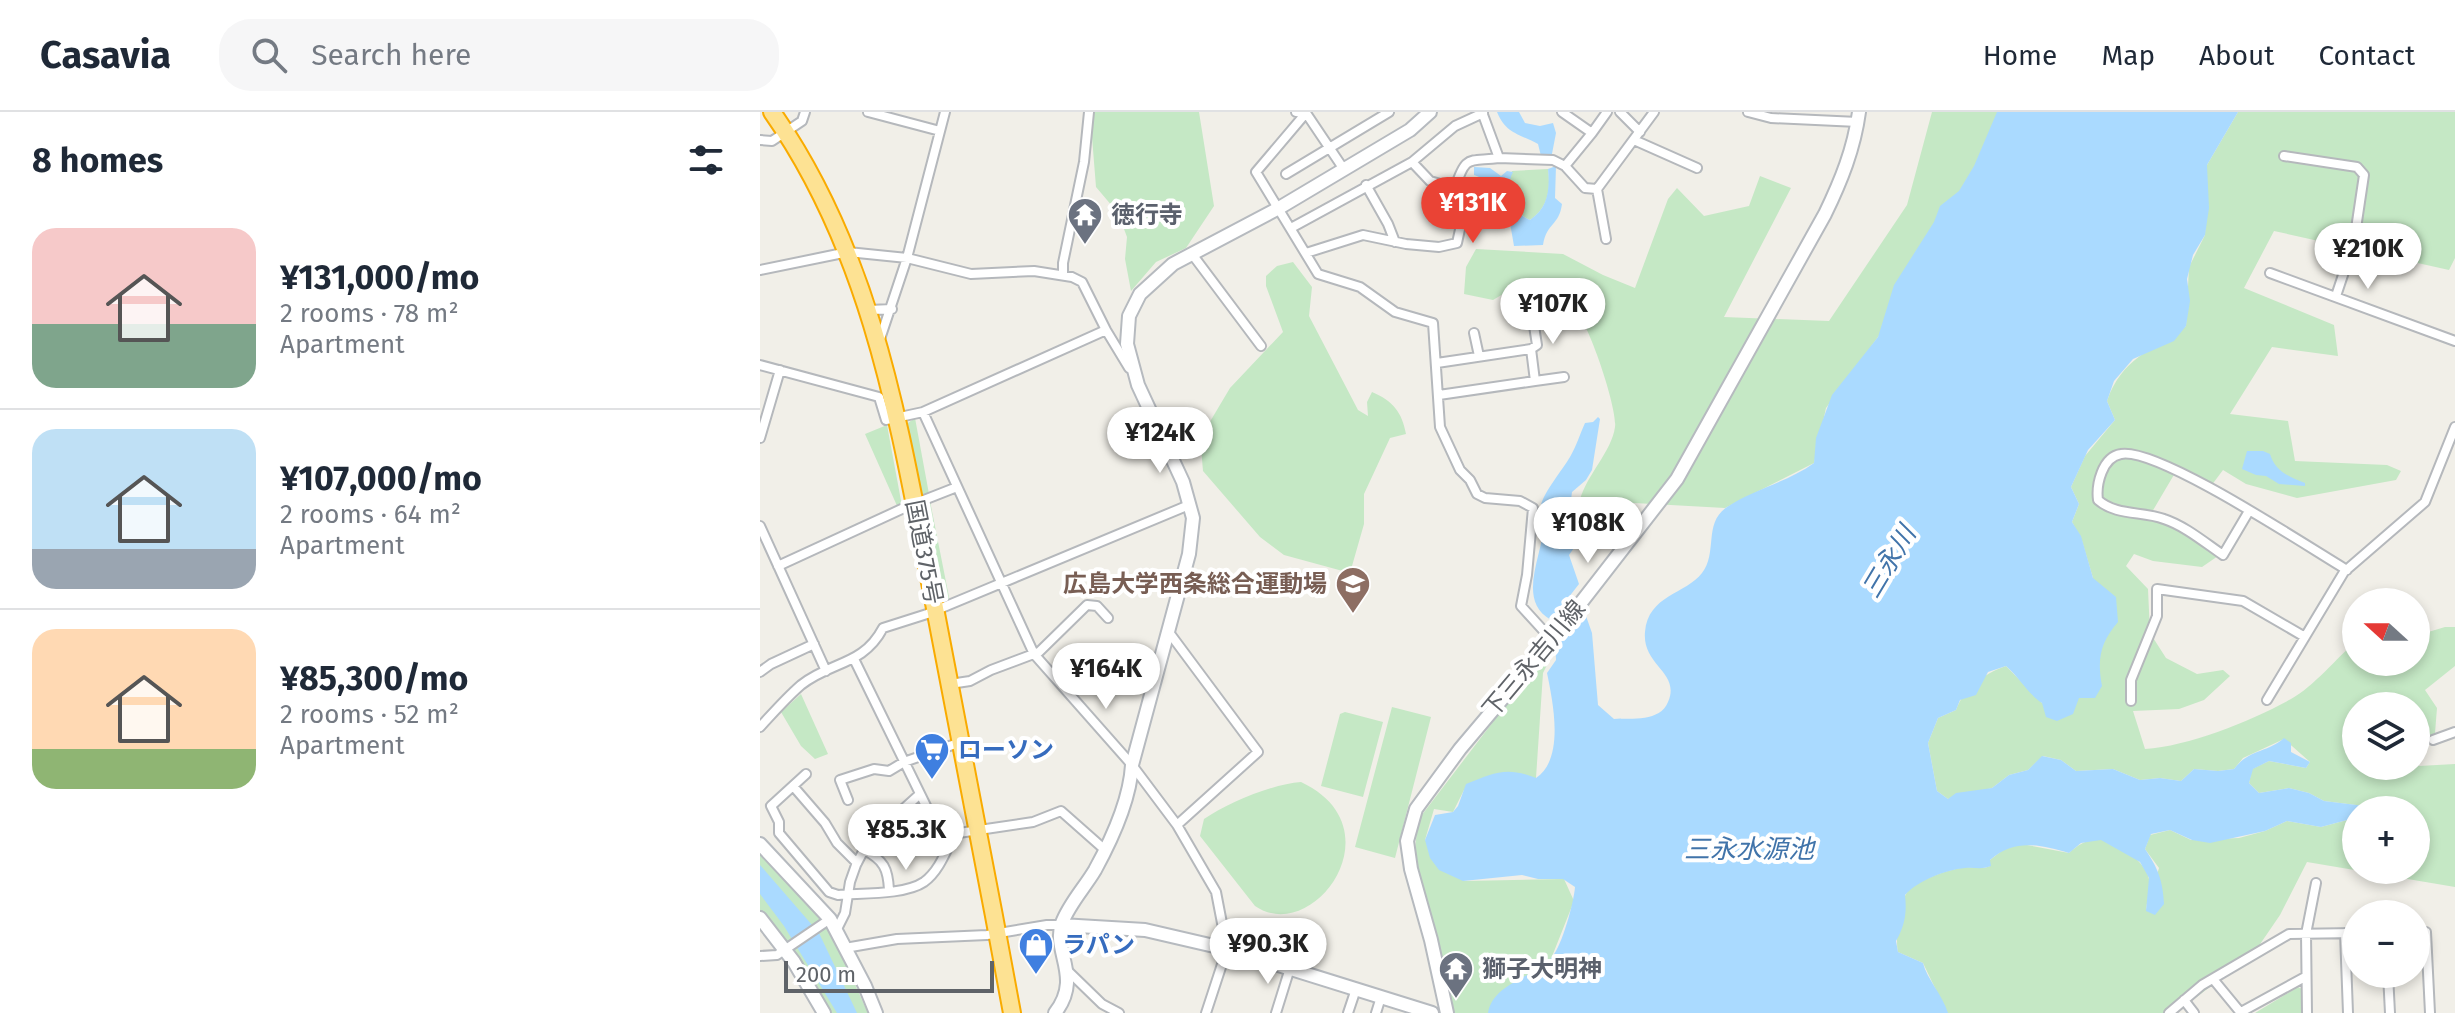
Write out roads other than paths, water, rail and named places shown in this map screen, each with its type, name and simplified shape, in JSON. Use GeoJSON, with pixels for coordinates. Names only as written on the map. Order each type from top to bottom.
{"type":"FeatureCollection","features":[{"type":"Feature","properties":{"kind":"highway","name":"国道375号"},"geometry":{"type":"LineString","coordinates":[[772,112],[803,158],[848,252],[879,342],[950,684],[1012,1013]]}},
{"type":"Feature","properties":{"kind":"street"},"geometry":{"type":"LineString","coordinates":[[760,140],[772,141],[802,121],[805,112]]}},
{"type":"Feature","properties":{"kind":"street"},"geometry":{"type":"LineString","coordinates":[[868,112],[940,131]]}},
{"type":"Feature","properties":{"kind":"street"},"geometry":{"type":"LineString","coordinates":[[879,342],[907,258],[945,112]]}},
{"type":"Feature","properties":{"kind":"street"},"geometry":{"type":"LineString","coordinates":[[1063,275],[1084,162],[1089,112]]}},
{"type":"Feature","properties":{"kind":"street"},"geometry":{"type":"LineString","coordinates":[[1296,112],[1306,113]]}},
{"type":"Feature","properties":{"kind":"street"},"geometry":{"type":"LineString","coordinates":[[1286,174],[1389,112]]}},
{"type":"Feature","properties":{"kind":"street"},"geometry":{"type":"LineString","coordinates":[[1138,385],[1127,344],[1129,316],[1140,294],[1156,277],[1173,264],[1279,208],[1410,130],[1430,112]]}},
{"type":"Feature","properties":{"kind":"street"},"geometry":{"type":"LineString","coordinates":[[1291,228],[1412,162],[1455,126],[1482,112],[1499,158]]}},
{"type":"Feature","properties":{"kind":"street"},"geometry":{"type":"LineString","coordinates":[[1562,112],[1592,133]]}},
{"type":"Feature","properties":{"kind":"street"},"geometry":{"type":"LineString","coordinates":[[1565,166],[1607,112]]}},
{"type":"Feature","properties":{"kind":"street"},"geometry":{"type":"LineString","coordinates":[[1620,112],[1637,136],[1697,168]]}},
{"type":"Feature","properties":{"kind":"street"},"geometry":{"type":"LineString","coordinates":[[1606,239],[1597,189],[1654,112]]}},
{"type":"Feature","properties":{"kind":"street"},"geometry":{"type":"LineString","coordinates":[[1748,112],[1771,118],[1858,117]]}},
{"type":"Feature","properties":{"kind":"street"},"geometry":{"type":"LineString","coordinates":[[1306,113],[1343,168]]}},
{"type":"Feature","properties":{"kind":"street"},"geometry":{"type":"LineString","coordinates":[[1306,113],[1256,172],[1318,274],[1360,287],[1395,312],[1433,323],[1440,427],[1444,439],[1477,494],[1485,498],[1520,501],[1533,508],[1521,606],[1552,640]]}},
{"type":"Feature","properties":{"kind":"street","name":"下三永吉川線"},"geometry":{"type":"LineString","coordinates":[[1447,1013],[1411,869],[1407,841],[1412,817],[1422,798],[1460,749],[1552,640],[1677,479],[1825,214],[1841,180],[1858,117]]}},
{"type":"Feature","properties":{"kind":"street"},"geometry":{"type":"LineString","coordinates":[[2284,156],[2357,167],[2364,175],[2354,242],[2336,296]]}},
{"type":"Feature","properties":{"kind":"street"},"geometry":{"type":"LineString","coordinates":[[1455,188],[1465,163],[1472,159],[1499,158],[1553,160],[1565,166],[1585,188],[1597,189]]}},
{"type":"Feature","properties":{"kind":"street"},"geometry":{"type":"LineString","coordinates":[[1306,253],[1363,235],[1439,247],[1457,243],[1466,202],[1455,188],[1430,181],[1412,162]]}},
{"type":"Feature","properties":{"kind":"street"},"geometry":{"type":"LineString","coordinates":[[1366,185],[1395,242]]}},
{"type":"Feature","properties":{"kind":"street"},"geometry":{"type":"LineString","coordinates":[[760,270],[848,252],[907,258],[971,274],[1034,271],[1063,275],[1082,282],[1138,385],[1183,482],[1193,518],[1189,554],[1132,765],[1131,781],[1104,849],[1061,925],[1067,970],[1064,997],[1055,1013]]}},
{"type":"Feature","properties":{"kind":"street"},"geometry":{"type":"LineString","coordinates":[[1192,254],[1261,346]]}},
{"type":"Feature","properties":{"kind":"street"},"geometry":{"type":"LineString","coordinates":[[2270,273],[2455,341]]}},
{"type":"Feature","properties":{"kind":"street"},"geometry":{"type":"LineString","coordinates":[[869,310],[892,309]]}},
{"type":"Feature","properties":{"kind":"street"},"geometry":{"type":"LineString","coordinates":[[1437,363],[1531,349],[1537,345],[1534,326]]}},
{"type":"Feature","properties":{"kind":"street"},"geometry":{"type":"LineString","coordinates":[[760,365],[879,397],[886,420],[923,412],[1106,330]]}},
{"type":"Feature","properties":{"kind":"street"},"geometry":{"type":"LineString","coordinates":[[1474,333],[1479,356]]}},
{"type":"Feature","properties":{"kind":"street"},"geometry":{"type":"LineString","coordinates":[[1531,349],[1535,381]]}},
{"type":"Feature","properties":{"kind":"street"},"geometry":{"type":"LineString","coordinates":[[760,438],[780,370]]}},
{"type":"Feature","properties":{"kind":"street"},"geometry":{"type":"LineString","coordinates":[[1439,395],[1564,377]]}},
{"type":"Feature","properties":{"kind":"street"},"geometry":{"type":"LineString","coordinates":[[923,412],[1034,654],[1132,765],[1177,825],[1216,892],[1227,949],[1206,1013]]}},
{"type":"Feature","properties":{"kind":"street"},"geometry":{"type":"LineString","coordinates":[[2267,700],[2347,570],[2425,502],[2455,427]]}},
{"type":"Feature","properties":{"kind":"street"},"geometry":{"type":"LineString","coordinates":[[2249,511],[2223,555],[2180,525],[2161,517],[2116,511],[2104,506],[2098,500],[2099,481],[2104,467],[2113,457],[2121,454],[2132,454],[2179,470],[2249,511],[2347,570]]}},
{"type":"Feature","properties":{"kind":"street"},"geometry":{"type":"LineString","coordinates":[[778,566],[957,487]]}},
{"type":"Feature","properties":{"kind":"street"},"geometry":{"type":"LineString","coordinates":[[760,727],[802,684],[854,659],[875,644],[883,628],[1000,584],[1189,505]]}},
{"type":"Feature","properties":{"kind":"street"},"geometry":{"type":"LineString","coordinates":[[760,526],[826,671]]}},
{"type":"Feature","properties":{"kind":"street"},"geometry":{"type":"LineString","coordinates":[[2131,701],[2131,680],[2157,616],[2157,589],[2243,601],[2305,637]]}},
{"type":"Feature","properties":{"kind":"street"},"geometry":{"type":"LineString","coordinates":[[950,684],[970,681],[1039,652],[1087,605],[1097,606],[1108,618]]}},
{"type":"Feature","properties":{"kind":"street"},"geometry":{"type":"LineString","coordinates":[[1168,631],[1258,752],[1177,825]]}},
{"type":"Feature","properties":{"kind":"street"},"geometry":{"type":"LineString","coordinates":[[760,672],[814,644]]}},
{"type":"Feature","properties":{"kind":"street"},"geometry":{"type":"LineString","coordinates":[[854,659],[930,814],[954,835]]}},
{"type":"Feature","properties":{"kind":"street"},"geometry":{"type":"LineString","coordinates":[[2433,740],[2455,732]]}},
{"type":"Feature","properties":{"kind":"street"},"geometry":{"type":"LineString","coordinates":[[848,800],[840,780],[874,769],[889,771],[904,762],[961,742]]}},
{"type":"Feature","properties":{"kind":"street"},"geometry":{"type":"LineString","coordinates":[[806,774],[771,806],[779,822],[779,833],[829,892],[838,895],[907,889],[924,881],[939,865],[954,835]]}},
{"type":"Feature","properties":{"kind":"street"},"geometry":{"type":"LineString","coordinates":[[793,786],[825,823],[837,843],[857,863]]}},
{"type":"Feature","properties":{"kind":"street"},"geometry":{"type":"LineString","coordinates":[[760,956],[777,955],[845,913],[850,882],[869,840],[920,794]]}},
{"type":"Feature","properties":{"kind":"street"},"geometry":{"type":"LineString","coordinates":[[954,835],[1033,822],[1061,811],[1104,849]]}},
{"type":"Feature","properties":{"kind":"street"},"geometry":{"type":"LineString","coordinates":[[760,844],[830,924],[865,986],[876,1013]]}},
{"type":"Feature","properties":{"kind":"street"},"geometry":{"type":"LineString","coordinates":[[864,850],[884,863],[889,890]]}},
{"type":"Feature","properties":{"kind":"street"},"geometry":{"type":"LineString","coordinates":[[2307,1013],[2306,934],[2316,883]]}},
{"type":"Feature","properties":{"kind":"street"},"geometry":{"type":"LineString","coordinates":[[760,918],[785,949],[824,1013]]}},
{"type":"Feature","properties":{"kind":"street"},"geometry":{"type":"LineString","coordinates":[[845,948],[897,939],[997,934],[1047,925],[1145,930],[1227,949],[1381,997],[1406,1009],[1432,1013]]}},
{"type":"Feature","properties":{"kind":"street"},"geometry":{"type":"LineString","coordinates":[[2169,1013],[2213,979],[2289,934],[2342,933]]}},
{"type":"Feature","properties":{"kind":"street"},"geometry":{"type":"LineString","coordinates":[[1276,1013],[1290,968]]}},
{"type":"Feature","properties":{"kind":"street"},"geometry":{"type":"LineString","coordinates":[[1067,970],[1102,1004],[1119,1013]]}},
{"type":"Feature","properties":{"kind":"street"},"geometry":{"type":"LineString","coordinates":[[2213,979],[2241,1013],[2305,977]]}},
{"type":"Feature","properties":{"kind":"street"},"geometry":{"type":"LineString","coordinates":[[2347,988],[2348,1013]]}},
{"type":"Feature","properties":{"kind":"street"},"geometry":{"type":"LineString","coordinates":[[2389,988],[2390,1013]]}},
{"type":"Feature","properties":{"kind":"street"},"geometry":{"type":"LineString","coordinates":[[2429,988],[2430,1013]]}},
{"type":"Feature","properties":{"kind":"street"},"geometry":{"type":"LineString","coordinates":[[1348,1013],[1356,989]]}},
{"type":"Feature","properties":{"kind":"street"},"geometry":{"type":"LineString","coordinates":[[1376,1013],[1381,997]]}},
{"type":"Feature","properties":{"kind":"street"},"geometry":{"type":"LineString","coordinates":[[2184,1000],[2194,1013]]}},
{"type":"Feature","properties":{"kind":"water"},"geometry":{"type":"Polygon","coordinates":[[[1497,112],[1519,112],[1525,123],[1540,126],[1553,123],[1556,133],[1551,159],[1541,156],[1538,144],[1509,129],[1497,112]]]}},
{"type":"Feature","properties":{"kind":"water","name":"三永水源池"},"geometry":{"type":"Polygon","coordinates":[[[1997,112],[2238,112],[2207,165],[2209,208],[2205,235],[2193,255],[2187,279],[2190,301],[2186,326],[2174,341],[2133,359],[2114,381],[2107,401],[2115,420],[2088,450],[2071,487],[2079,504],[2072,522],[2081,536],[2093,578],[2116,597],[2118,622],[2107,637],[2100,659],[2102,686],[2095,698],[2079,698],[2073,714],[2057,721],[2046,717],[2042,703],[2006,666],[1988,672],[1976,695],[1960,700],[1956,710],[1938,718],[1928,743],[1937,791],[1948,799],[1956,793],[1992,788],[2009,775],[2028,770],[2042,756],[2061,760],[2076,771],[2113,769],[2140,780],[2160,778],[2181,781],[2194,769],[2234,769],[2252,754],[2284,738],[2291,743],[2291,752],[2310,762],[2306,768],[2269,761],[2253,769],[2249,783],[2259,793],[2289,788],[2324,801],[2342,803],[2342,821],[2321,827],[2287,821],[2265,831],[2210,843],[2192,840],[2170,830],[2151,834],[2145,849],[2159,875],[2164,904],[2155,915],[2146,911],[2149,878],[2140,862],[2101,840],[2081,843],[2069,853],[2038,846],[2018,846],[1999,853],[1990,860],[1991,866],[1941,873],[1905,895],[1905,919],[1896,941],[1898,952],[1923,963],[1948,1013],[1488,1013],[1491,1003],[1506,988],[1552,957],[1567,924],[1575,887],[1563,879],[1538,879],[1522,875],[1463,881],[1439,870],[1430,858],[1425,840],[1435,815],[1453,812],[1466,784],[1500,772],[1516,772],[1536,778],[1545,769],[1551,758],[1555,729],[1547,673],[1556,660],[1555,640],[1578,611],[1586,616],[1592,633],[1598,705],[1614,719],[1645,718],[1664,708],[1671,692],[1669,683],[1646,644],[1645,632],[1653,610],[1702,573],[1707,565],[1715,521],[1727,507],[1814,463],[1816,438],[1832,395],[1878,337],[1894,285],[1934,222],[1940,206],[1959,191],[1974,166],[1997,112]]]}},
{"type":"Feature","properties":{"kind":"water"},"geometry":{"type":"Polygon","coordinates":[[[1556,166],[1555,198],[1562,204],[1543,245],[1514,246],[1510,223],[1499,223],[1498,220],[1505,213],[1499,194],[1486,181],[1474,175],[1474,167],[1490,168],[1501,176],[1507,171],[1513,172],[1509,186],[1511,199],[1518,212],[1530,220],[1541,210],[1546,198],[1548,169],[1556,166]]]}},
{"type":"Feature","properties":{"kind":"water"},"geometry":{"type":"Polygon","coordinates":[[[1598,417],[1592,470],[1572,492],[1571,500],[1576,514],[1571,529],[1581,538],[1569,555],[1579,584],[1551,620],[1540,611],[1533,588],[1543,535],[1541,505],[1572,453],[1585,423],[1593,422],[1598,417]]]}},
{"type":"Feature","properties":{"kind":"water"},"geometry":{"type":"Polygon","coordinates":[[[2247,451],[2270,454],[2279,469],[2305,483],[2305,486],[2279,484],[2266,476],[2242,469],[2247,451]]]}},
{"type":"Feature","properties":{"kind":"water"},"geometry":{"type":"Polygon","coordinates":[[[760,865],[819,933],[857,1013],[837,1013],[784,926],[760,894],[760,865]]]}},
{"type":"Feature","properties":{"kind":"place","name":"徳行寺"},"geometry":{"type":"Point","coordinates":[1085,246]}},
{"type":"Feature","properties":{"kind":"place","name":"広島大学西条総合運動場"},"geometry":{"type":"Point","coordinates":[1353,615]}},
{"type":"Feature","properties":{"kind":"place","name":"ローソン"},"geometry":{"type":"Point","coordinates":[932,781]}},
{"type":"Feature","properties":{"kind":"place","name":"ラパン"},"geometry":{"type":"Point","coordinates":[1036,976]}},
{"type":"Feature","properties":{"kind":"place","name":"獅子大明神"},"geometry":{"type":"Point","coordinates":[1456,1000]}},
{"type":"Feature","properties":{"kind":"water label","name":"三永川"},"geometry":{"type":"Point","coordinates":[1889,562]}}]}
